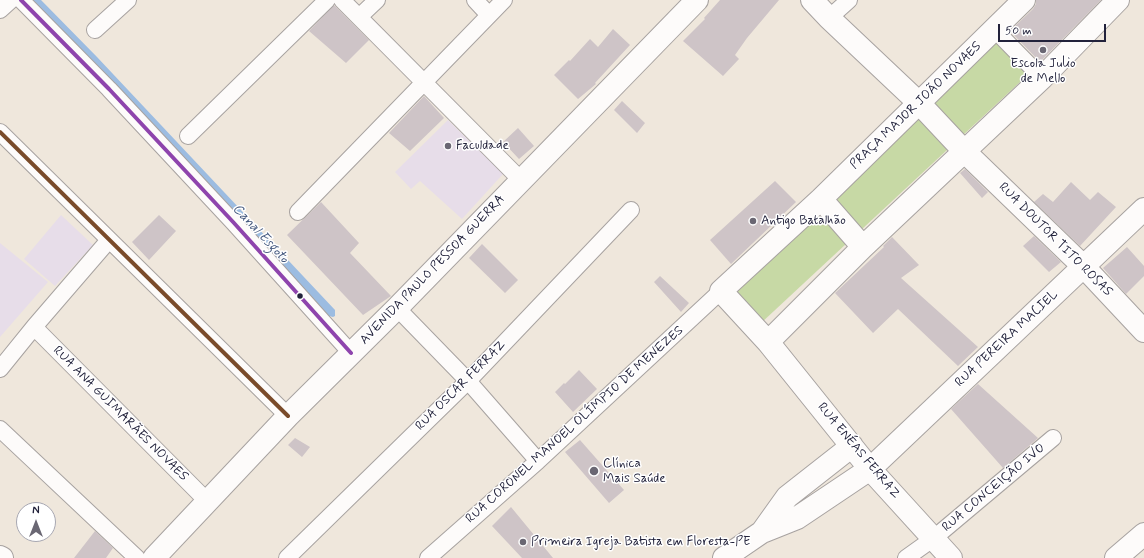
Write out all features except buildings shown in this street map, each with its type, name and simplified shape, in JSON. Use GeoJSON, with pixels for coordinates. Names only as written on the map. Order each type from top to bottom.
{"type":"FeatureCollection","features":[{"type":"Feature","properties":{"kind":"street"},"geometry":{"type":"LineString","coordinates":[[0,10],[11,0]]}},
{"type":"Feature","properties":{"kind":"street"},"geometry":{"type":"LineString","coordinates":[[20,0],[109,89],[223,211],[351,354]]}},
{"type":"Feature","properties":{"kind":"street"},"geometry":{"type":"LineString","coordinates":[[94,30],[128,0]]}},
{"type":"Feature","properties":{"kind":"street"},"geometry":{"type":"LineString","coordinates":[[188,136],[327,0]]}},
{"type":"Feature","properties":{"kind":"street"},"geometry":{"type":"LineString","coordinates":[[342,0],[521,180]]}},
{"type":"Feature","properties":{"kind":"street"},"geometry":{"type":"LineString","coordinates":[[359,17],[377,0]]}},
{"type":"Feature","properties":{"kind":"street"},"geometry":{"type":"LineString","coordinates":[[475,0],[489,15]]}},
{"type":"Feature","properties":{"kind":"street"},"geometry":{"type":"LineString","coordinates":[[298,212],[504,0]]}},
{"type":"Feature","properties":{"kind":"street","name":"AVENIDA PAULO PESSOA GUERRA"},"geometry":{"type":"LineString","coordinates":[[154,558],[288,416],[397,308],[697,0]]}},
{"type":"Feature","properties":{"kind":"street","name":"RUA DOUTOR TITO ROSAS"},"geometry":{"type":"LineString","coordinates":[[812,0],[836,7],[850,37],[919,103],[964,151],[1084,267],[1144,331]]}},
{"type":"Feature","properties":{"kind":"street","name":"PRAÇA MAJOR JOÃO NOVAES"},"geometry":{"type":"LineString","coordinates":[[721,292],[821,199],[1024,0]]}},
{"type":"Feature","properties":{"kind":"street"},"geometry":{"type":"LineString","coordinates":[[768,342],[863,247],[1042,78],[1118,0]]}},
{"type":"Feature","properties":{"kind":"street"},"geometry":{"type":"LineString","coordinates":[[995,30],[1042,78]]}},
{"type":"Feature","properties":{"kind":"street"},"geometry":{"type":"LineString","coordinates":[[0,132],[288,416]]}},
{"type":"Feature","properties":{"kind":"street"},"geometry":{"type":"LineString","coordinates":[[821,199],[863,247]]}},
{"type":"Feature","properties":{"kind":"street","name":"RUA PEREIRA MACIEL"},"geometry":{"type":"LineString","coordinates":[[762,532],[798,518],[870,469],[1144,209]]}},
{"type":"Feature","properties":{"kind":"street","name":"RUA OSCAR FERRAZ"},"geometry":{"type":"LineString","coordinates":[[287,558],[468,381],[631,210]]}},
{"type":"Feature","properties":{"kind":"street"},"geometry":{"type":"LineString","coordinates":[[0,369],[109,240]]}},
{"type":"Feature","properties":{"kind":"street","name":"RUA ENÉAS FERRAZ"},"geometry":{"type":"LineString","coordinates":[[721,292],[768,342],[870,469],[951,558]]}},
{"type":"Feature","properties":{"kind":"street","name":"RUA CORONEL MANOEL OLÍMPIO DE MENEZES"},"geometry":{"type":"LineString","coordinates":[[428,558],[538,461],[721,292]]}},
{"type":"Feature","properties":{"kind":"street"},"geometry":{"type":"LineString","coordinates":[[397,308],[468,381],[538,461]]}},
{"type":"Feature","properties":{"kind":"street","name":"RUA ANA GUIMARÃES NOVAES"},"geometry":{"type":"LineString","coordinates":[[34,327],[207,501]]}},
{"type":"Feature","properties":{"kind":"street"},"geometry":{"type":"LineString","coordinates":[[0,429],[137,558]]}},
{"type":"Feature","properties":{"kind":"street","name":"RUA CONCEIÇÃO IVO"},"geometry":{"type":"LineString","coordinates":[[906,558],[934,538],[1053,438]]}},
{"type":"Feature","properties":{"kind":"street"},"geometry":{"type":"LineString","coordinates":[[724,558],[762,532],[788,497],[852,446]]}},
{"type":"Feature","properties":{"kind":"street"},"geometry":{"type":"LineString","coordinates":[[1116,558],[1144,534]]}},
{"type":"Feature","properties":{"kind":"shaded area","name":"Faculdade"},"geometry":{"type":"Polygon","coordinates":[[[448,120],[503,174],[462,219],[420,181],[411,189],[395,172],[448,120]]]}},
{"type":"Feature","properties":{"kind":"shaded area"},"geometry":{"type":"Polygon","coordinates":[[[61,215],[93,245],[55,286],[24,259],[61,215]]]}},
{"type":"Feature","properties":{"kind":"shaded area"},"geometry":{"type":"Polygon","coordinates":[[[0,243],[48,282],[0,337],[0,243]]]}},
{"type":"Feature","properties":{"kind":"green space"},"geometry":{"type":"Polygon","coordinates":[[[995,30],[1033,70],[760,324],[728,287],[995,30]]]}},
{"type":"Feature","properties":{"kind":"water","name":"Canal Esgoto"},"geometry":{"type":"Polygon","coordinates":[[[33,0],[41,0],[97,57],[335,310],[335,316],[329,316],[247,225],[33,0]]]}},
{"type":"Feature","properties":{"kind":"transit line"},"geometry":{"type":"LineString","coordinates":[[21,0],[109,89],[234,223],[351,353]]}},
{"type":"Feature","properties":{"kind":"transit line"},"geometry":{"type":"LineString","coordinates":[[0,132],[288,416]]}},
{"type":"Feature","properties":{"kind":"place","name":"Escola Julio de Mello"},"geometry":{"type":"Point","coordinates":[1043,50]}},
{"type":"Feature","properties":{"kind":"place","name":"Faculdade"},"geometry":{"type":"Point","coordinates":[448,146]}},
{"type":"Feature","properties":{"kind":"place","name":"Antigo Batalhão"},"geometry":{"type":"Point","coordinates":[753,221]}},
{"type":"Feature","properties":{"kind":"place","name":"Clínica Mais Saúde"},"geometry":{"type":"Point","coordinates":[594,471]}},
{"type":"Feature","properties":{"kind":"place","name":"Primeira Igreja Batista em Floresta-PE"},"geometry":{"type":"Point","coordinates":[523,542]}}]}
